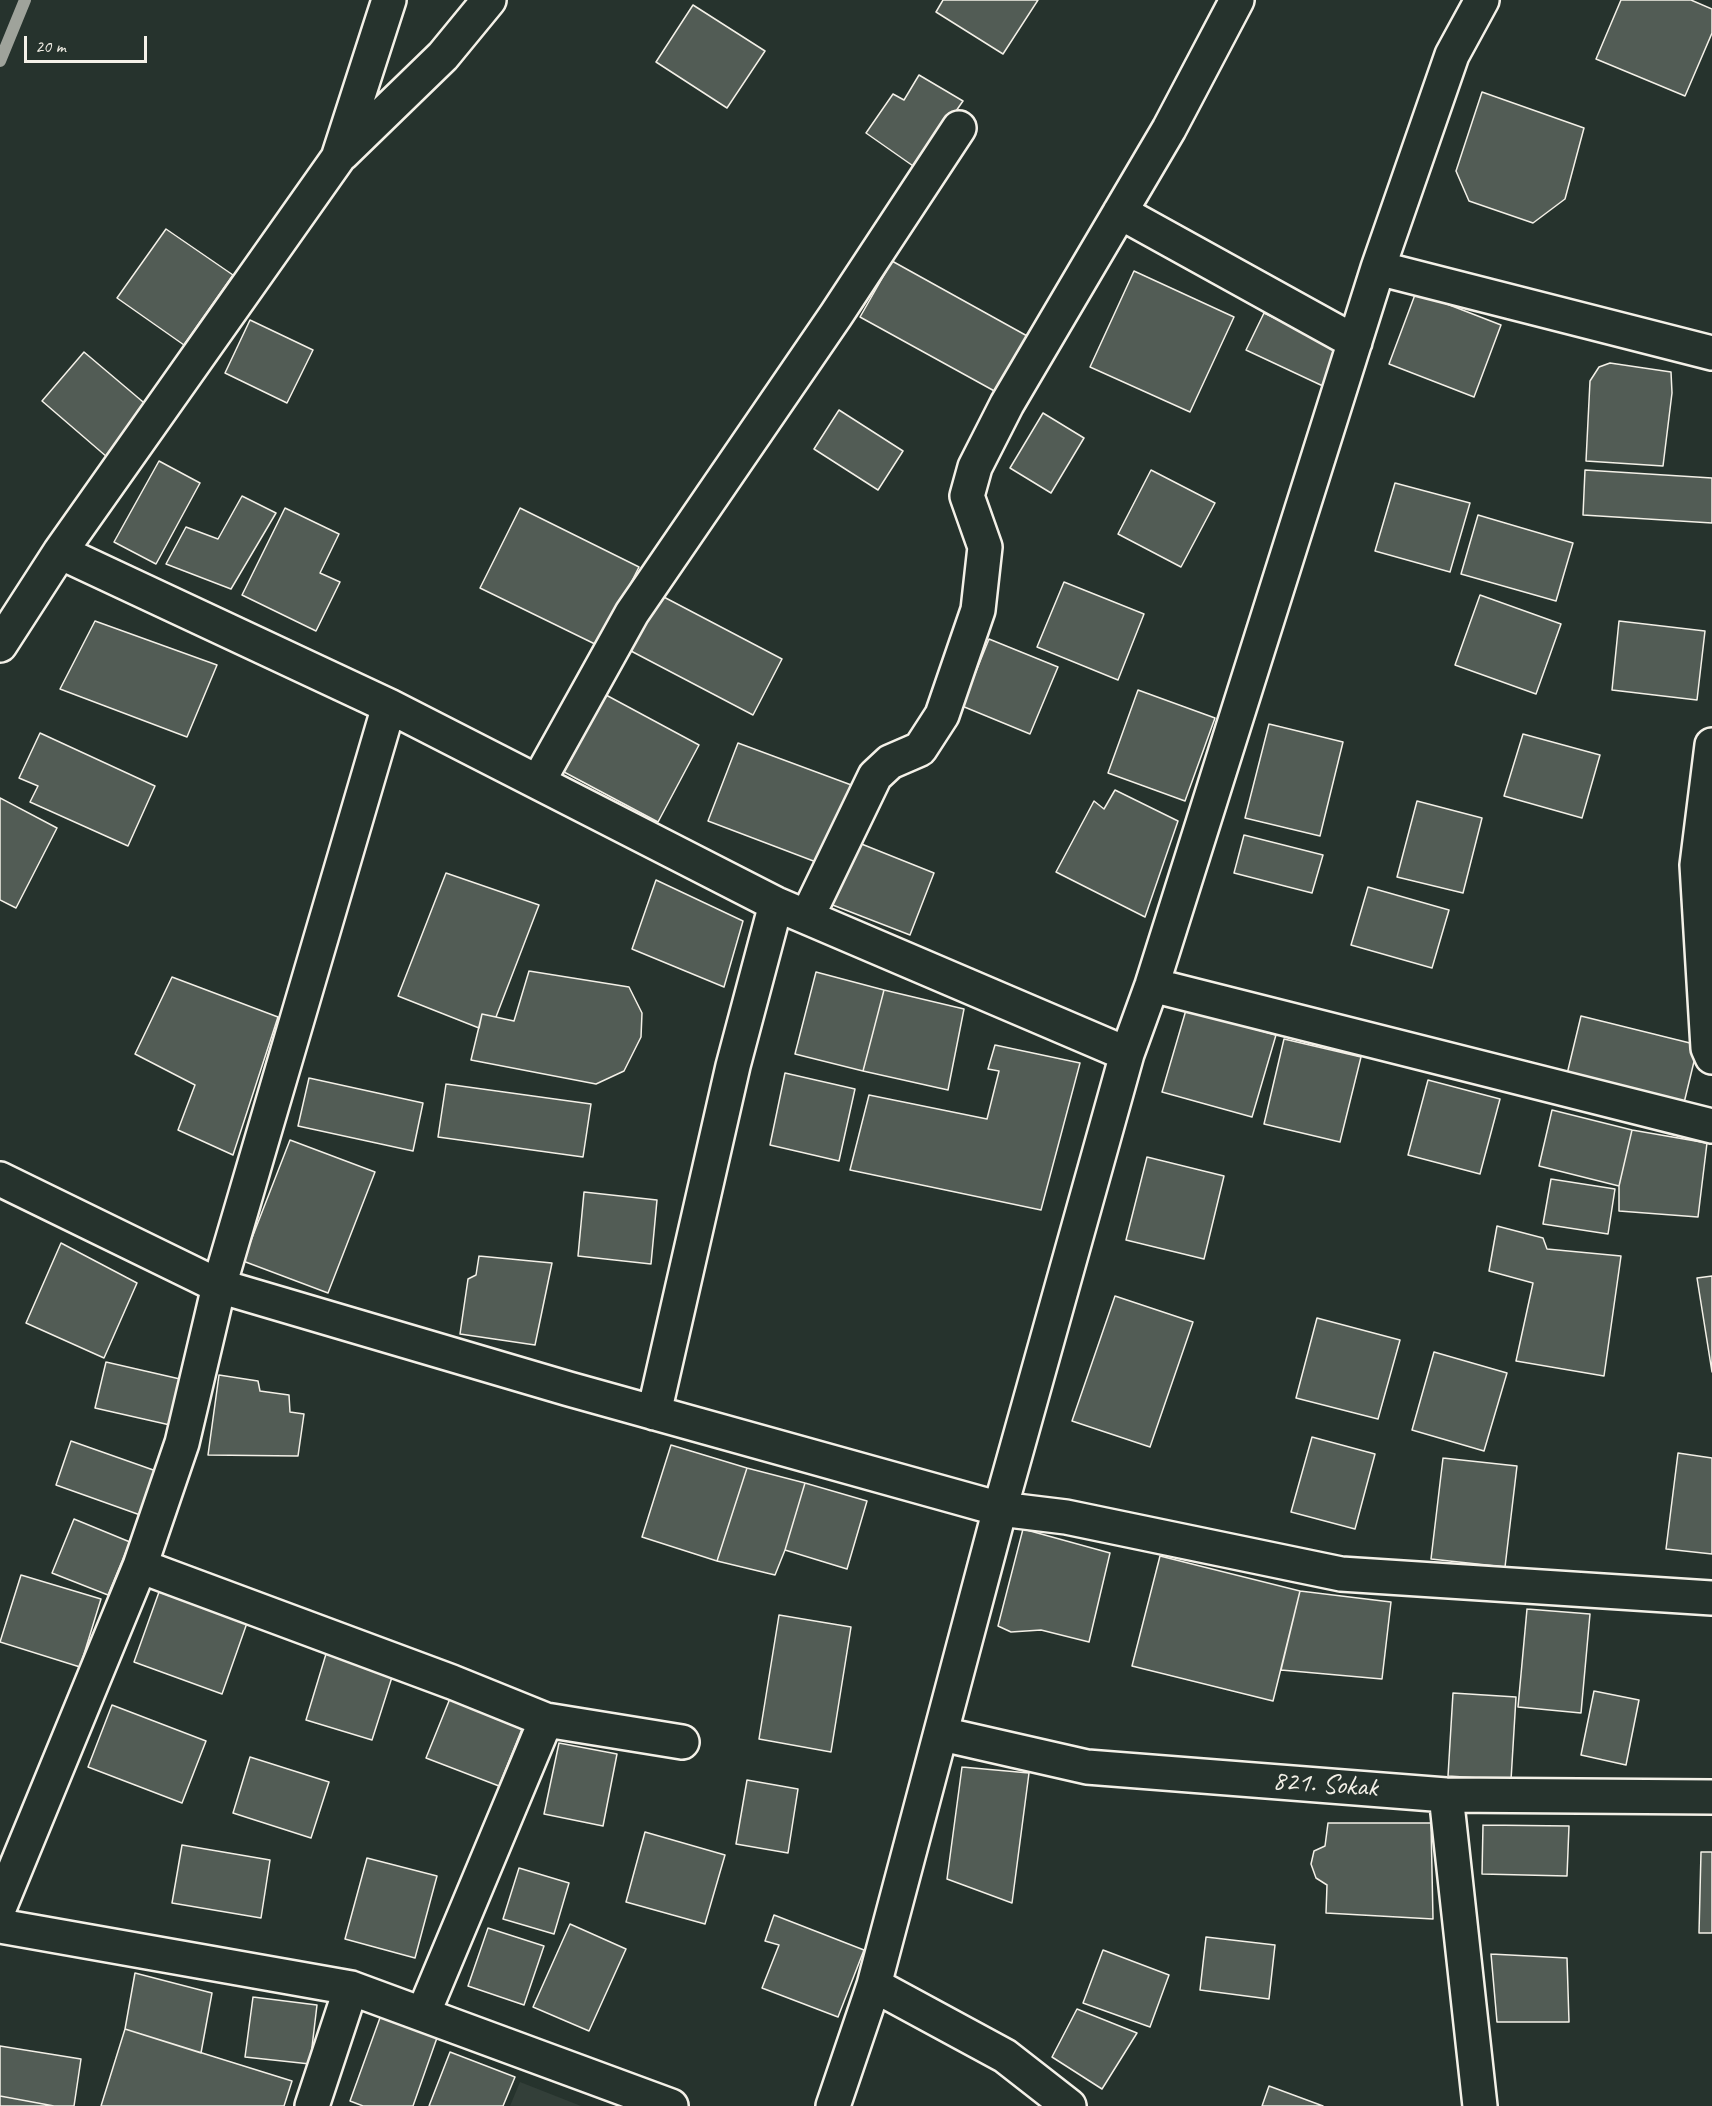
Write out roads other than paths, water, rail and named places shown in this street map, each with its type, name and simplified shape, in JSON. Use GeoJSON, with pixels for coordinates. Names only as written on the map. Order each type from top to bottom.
{"type":"FeatureCollection","features":[{"type":"Feature","properties":{"kind":"street"},"geometry":{"type":"LineString","coordinates":[[338,158],[389,0]]}},
{"type":"Feature","properties":{"kind":"street"},"geometry":{"type":"LineString","coordinates":[[0,645],[60,552],[338,158],[443,56],[489,0]]}},
{"type":"Feature","properties":{"kind":"street"},"geometry":{"type":"LineString","coordinates":[[807,916],[875,776],[890,762],[920,749],[942,715],[978,610],[985,547],[967,496],[975,467],[1007,404],[1169,129],[1237,0]]}},
{"type":"Feature","properties":{"kind":"street"},"geometry":{"type":"LineString","coordinates":[[833,2106],[874,1985],[1000,1509],[1127,1054],[1152,985],[1378,268],[1452,55],[1482,0]]}},
{"type":"Feature","properties":{"kind":"street"},"geometry":{"type":"LineString","coordinates":[[538,782],[632,613],[836,315],[959,128]]}},
{"type":"Feature","properties":{"kind":"street"},"geometry":{"type":"LineString","coordinates":[[1120,212],[1355,342]]}},
{"type":"Feature","properties":{"kind":"street"},"geometry":{"type":"LineString","coordinates":[[1378,268],[1712,353]]}},
{"type":"Feature","properties":{"kind":"street"},"geometry":{"type":"LineString","coordinates":[[60,552],[389,706],[776,904],[1127,1054]]}},
{"type":"Feature","properties":{"kind":"street"},"geometry":{"type":"LineString","coordinates":[[0,1906],[140,1566],[182,1443],[219,1286],[389,706]]}},
{"type":"Feature","properties":{"kind":"street"},"geometry":{"type":"LineString","coordinates":[[1712,745],[1697,865],[1708,1047],[1712,1057]]}},
{"type":"Feature","properties":{"kind":"street"},"geometry":{"type":"LineString","coordinates":[[654,1413],[733,1066],[776,904]]}},
{"type":"Feature","properties":{"kind":"street"},"geometry":{"type":"LineString","coordinates":[[1152,985],[1712,1126]]}},
{"type":"Feature","properties":{"kind":"street"},"geometry":{"type":"LineString","coordinates":[[0,1179],[219,1286],[654,1413],[1000,1509],[1066,1517],[1341,1574],[1712,1598]]}},
{"type":"Feature","properties":{"kind":"street"},"geometry":{"type":"LineString","coordinates":[[140,1566],[452,1682],[546,1720],[682,1742]]}},
{"type":"Feature","properties":{"kind":"street"},"geometry":{"type":"LineString","coordinates":[[423,2014],[546,1720]]}},
{"type":"Feature","properties":{"kind":"street","name":"821. Sokak"},"geometry":{"type":"LineString","coordinates":[[942,1734],[1087,1767],[1446,1795],[1712,1797]]}},
{"type":"Feature","properties":{"kind":"street"},"geometry":{"type":"LineString","coordinates":[[1446,1795],[1480,2106]]}},
{"type":"Feature","properties":{"kind":"street"},"geometry":{"type":"LineString","coordinates":[[0,1926],[351,1988],[671,2106]]}},
{"type":"Feature","properties":{"kind":"street"},"geometry":{"type":"LineString","coordinates":[[874,1985],[1005,2056],[1069,2106]]}},
{"type":"Feature","properties":{"kind":"street"},"geometry":{"type":"LineString","coordinates":[[312,2106],[351,1988]]}},
{"type":"Feature","properties":{"kind":"waterway"},"geometry":{"type":"LineString","coordinates":[[0,61],[25,0]]}}]}
